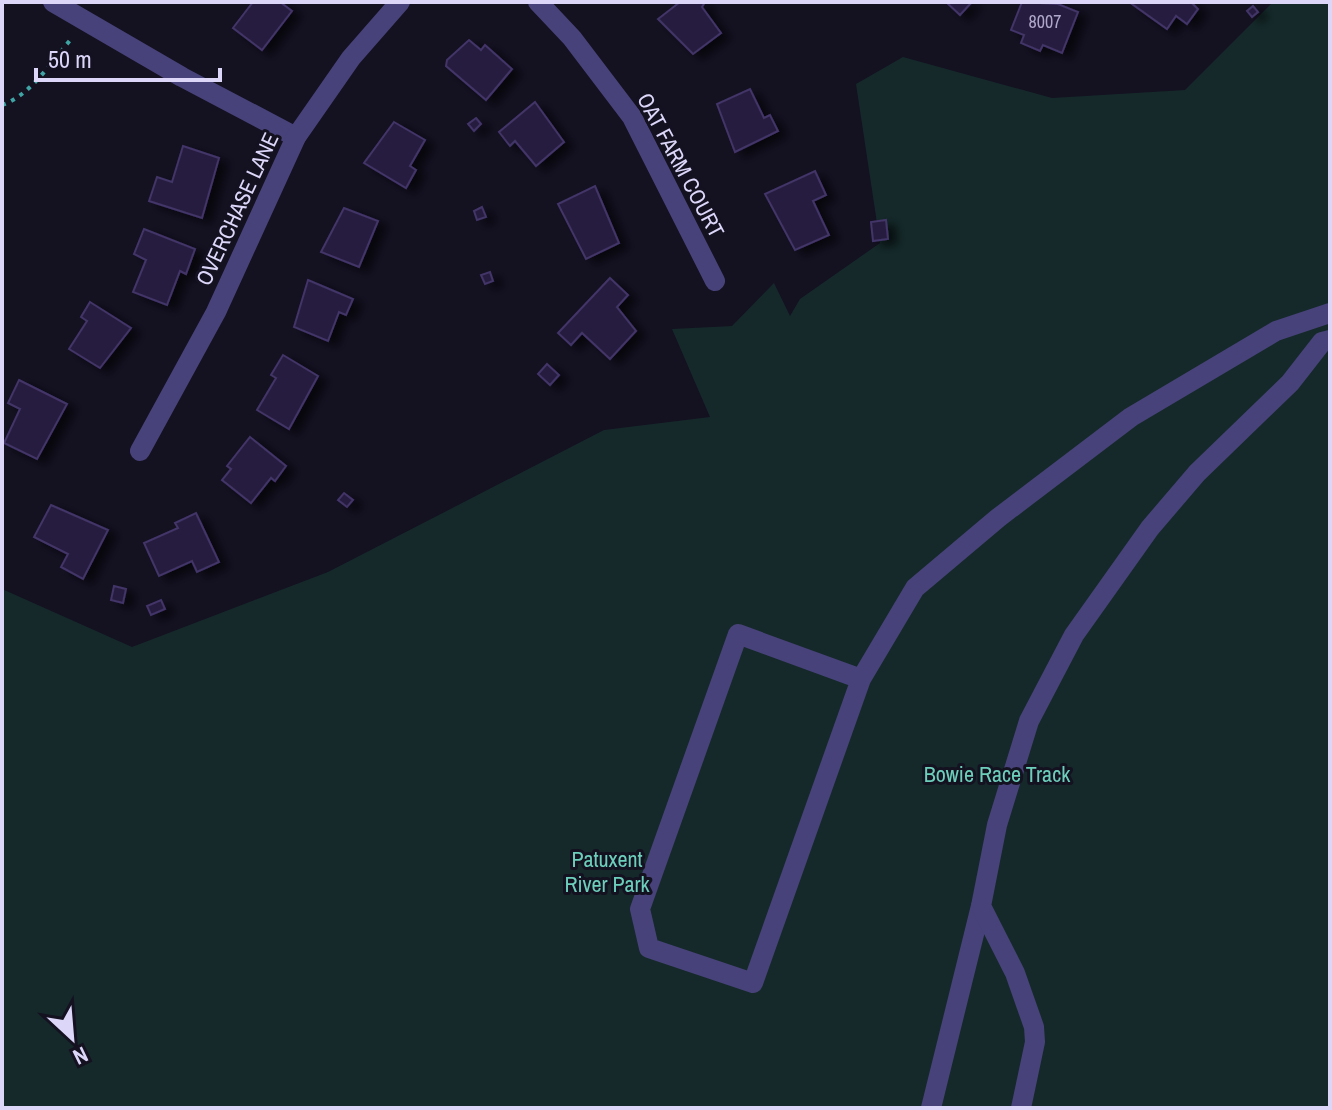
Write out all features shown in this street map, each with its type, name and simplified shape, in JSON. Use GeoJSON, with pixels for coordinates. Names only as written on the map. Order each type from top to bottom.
{"type":"FeatureCollection","features":[{"type":"Feature","properties":{"kind":"street"},"geometry":{"type":"LineString","coordinates":[[53,2],[84,23],[296,137]]}},
{"type":"Feature","properties":{"kind":"street","name":"OVERCHASE LANE"},"geometry":{"type":"LineString","coordinates":[[140,451],[216,312],[296,137],[351,58],[400,2]]}},
{"type":"Feature","properties":{"kind":"street","name":"OAT FARM COURT"},"geometry":{"type":"LineString","coordinates":[[538,2],[572,38],[632,117],[715,281]]}},
{"type":"Feature","properties":{"kind":"street"},"geometry":{"type":"LineString","coordinates":[[861,679],[738,634],[640,909],[649,948],[753,983],[861,679],[915,588],[998,518],[1131,417],[1276,331],[1330,313]]}},
{"type":"Feature","properties":{"kind":"street"},"geometry":{"type":"LineString","coordinates":[[931,1108],[1014,763],[1029,721],[1074,635],[1150,528],[1197,473],[1290,383],[1327,338]]}},
{"type":"Feature","properties":{"kind":"street"},"geometry":{"type":"LineString","coordinates":[[981,906],[1015,973],[1034,1027],[1035,1042],[1021,1108]]}},
{"type":"Feature","properties":{"kind":"path"},"geometry":{"type":"LineString","coordinates":[[2,105],[11,103],[43,73],[84,23]]}},
{"type":"Feature","properties":{"kind":"green space","name":"Bowie Race Track"},"geometry":{"type":"Polygon","coordinates":[[[1273,2],[1330,2],[1330,1108],[2,1108],[2,589],[132,647],[328,572],[604,430],[710,417],[672,329],[732,326],[774,283],[790,316],[800,299],[880,243],[856,84],[903,57],[1052,98],[1185,90],[1273,2]]]}},
{"type":"Feature","properties":{"kind":"building"},"geometry":{"type":"Polygon","coordinates":[[[253,2],[280,2],[292,11],[262,50],[233,28],[253,2]]]}},
{"type":"Feature","properties":{"kind":"building"},"geometry":{"type":"Polygon","coordinates":[[[680,2],[705,2],[702,7],[721,33],[693,54],[658,19],[680,2]]]}},
{"type":"Feature","properties":{"kind":"building"},"geometry":{"type":"Polygon","coordinates":[[[946,2],[972,2],[960,15],[946,2]]]}},
{"type":"Feature","properties":{"kind":"building"},"geometry":{"type":"Polygon","coordinates":[[[1022,2],[1058,4],[1078,12],[1062,53],[1043,45],[1040,51],[1021,43],[1024,35],[1011,30],[1022,2]]]}},
{"type":"Feature","properties":{"kind":"building"},"geometry":{"type":"Polygon","coordinates":[[[1191,2],[1198,9],[1187,24],[1176,16],[1167,29],[1132,4],[1191,2]]]}},
{"type":"Feature","properties":{"kind":"building"},"geometry":{"type":"Polygon","coordinates":[[[1253,6],[1258,12],[1252,17],[1247,11],[1253,6]]]}},
{"type":"Feature","properties":{"kind":"building"},"geometry":{"type":"Polygon","coordinates":[[[469,40],[481,50],[485,45],[512,69],[486,100],[446,66],[447,60],[469,40]]]}},
{"type":"Feature","properties":{"kind":"building"},"geometry":{"type":"Polygon","coordinates":[[[750,89],[764,118],[770,115],[778,131],[735,152],[717,104],[750,89]]]}},
{"type":"Feature","properties":{"kind":"building"},"geometry":{"type":"Polygon","coordinates":[[[535,102],[564,142],[536,166],[515,141],[510,146],[499,132],[535,102]]]}},
{"type":"Feature","properties":{"kind":"building"},"geometry":{"type":"Polygon","coordinates":[[[476,118],[481,124],[474,131],[468,124],[476,118]]]}},
{"type":"Feature","properties":{"kind":"building"},"geometry":{"type":"Polygon","coordinates":[[[394,122],[425,140],[410,166],[416,170],[406,188],[364,163],[394,122]]]}},
{"type":"Feature","properties":{"kind":"building"},"geometry":{"type":"Polygon","coordinates":[[[183,146],[219,158],[202,218],[149,201],[157,177],[172,182],[183,146]]]}},
{"type":"Feature","properties":{"kind":"building"},"geometry":{"type":"Polygon","coordinates":[[[815,171],[826,195],[813,201],[829,235],[795,250],[765,194],[815,171]]]}},
{"type":"Feature","properties":{"kind":"building"},"geometry":{"type":"Polygon","coordinates":[[[595,186],[619,243],[586,259],[558,204],[595,186]]]}},
{"type":"Feature","properties":{"kind":"building"},"geometry":{"type":"Polygon","coordinates":[[[482,207],[486,217],[477,220],[474,211],[482,207]]]}},
{"type":"Feature","properties":{"kind":"building"},"geometry":{"type":"Polygon","coordinates":[[[344,208],[378,221],[359,267],[321,252],[344,208]]]}},
{"type":"Feature","properties":{"kind":"building"},"geometry":{"type":"Polygon","coordinates":[[[886,220],[888,239],[873,241],[871,222],[886,220]]]}},
{"type":"Feature","properties":{"kind":"building"},"geometry":{"type":"Polygon","coordinates":[[[144,229],[195,249],[186,274],[180,271],[167,305],[133,292],[146,260],[134,254],[144,229]]]}},
{"type":"Feature","properties":{"kind":"building"},"geometry":{"type":"Polygon","coordinates":[[[490,272],[493,281],[485,284],[481,275],[490,272]]]}},
{"type":"Feature","properties":{"kind":"building"},"geometry":{"type":"Polygon","coordinates":[[[610,278],[628,295],[617,307],[636,331],[610,359],[582,333],[571,345],[558,333],[610,278]]]}},
{"type":"Feature","properties":{"kind":"building"},"geometry":{"type":"Polygon","coordinates":[[[308,280],[353,299],[346,315],[339,312],[328,341],[294,327],[308,280]]]}},
{"type":"Feature","properties":{"kind":"building"},"geometry":{"type":"Polygon","coordinates":[[[90,302],[131,328],[100,368],[69,349],[87,321],[81,317],[90,302]]]}},
{"type":"Feature","properties":{"kind":"building"},"geometry":{"type":"Polygon","coordinates":[[[283,355],[318,376],[289,429],[257,410],[276,378],[271,375],[283,355]]]}},
{"type":"Feature","properties":{"kind":"building"},"geometry":{"type":"Polygon","coordinates":[[[547,364],[559,375],[550,385],[538,374],[547,364]]]}},
{"type":"Feature","properties":{"kind":"building"},"geometry":{"type":"Polygon","coordinates":[[[19,380],[67,404],[37,459],[4,443],[20,409],[8,403],[19,380]]]}},
{"type":"Feature","properties":{"kind":"building"},"geometry":{"type":"Polygon","coordinates":[[[250,437],[286,466],[275,481],[271,478],[251,503],[222,480],[231,469],[227,466],[250,437]]]}},
{"type":"Feature","properties":{"kind":"building"},"geometry":{"type":"Polygon","coordinates":[[[344,493],[353,500],[347,507],[338,500],[344,493]]]}},
{"type":"Feature","properties":{"kind":"building"},"geometry":{"type":"Polygon","coordinates":[[[51,505],[108,530],[83,579],[61,567],[68,554],[34,537],[51,505]]]}},
{"type":"Feature","properties":{"kind":"building"},"geometry":{"type":"Polygon","coordinates":[[[196,513],[219,562],[197,572],[192,561],[159,576],[144,543],[178,528],[175,523],[196,513]]]}},
{"type":"Feature","properties":{"kind":"building"},"geometry":{"type":"Polygon","coordinates":[[[114,586],[126,589],[123,603],[111,600],[114,586]]]}},
{"type":"Feature","properties":{"kind":"building"},"geometry":{"type":"Polygon","coordinates":[[[161,600],[165,609],[151,615],[147,606],[161,600]]]}},
{"type":"Feature","properties":{"kind":"park label","name":"Patuxent River Park"},"geometry":{"type":"Point","coordinates":[607,872]}}]}
